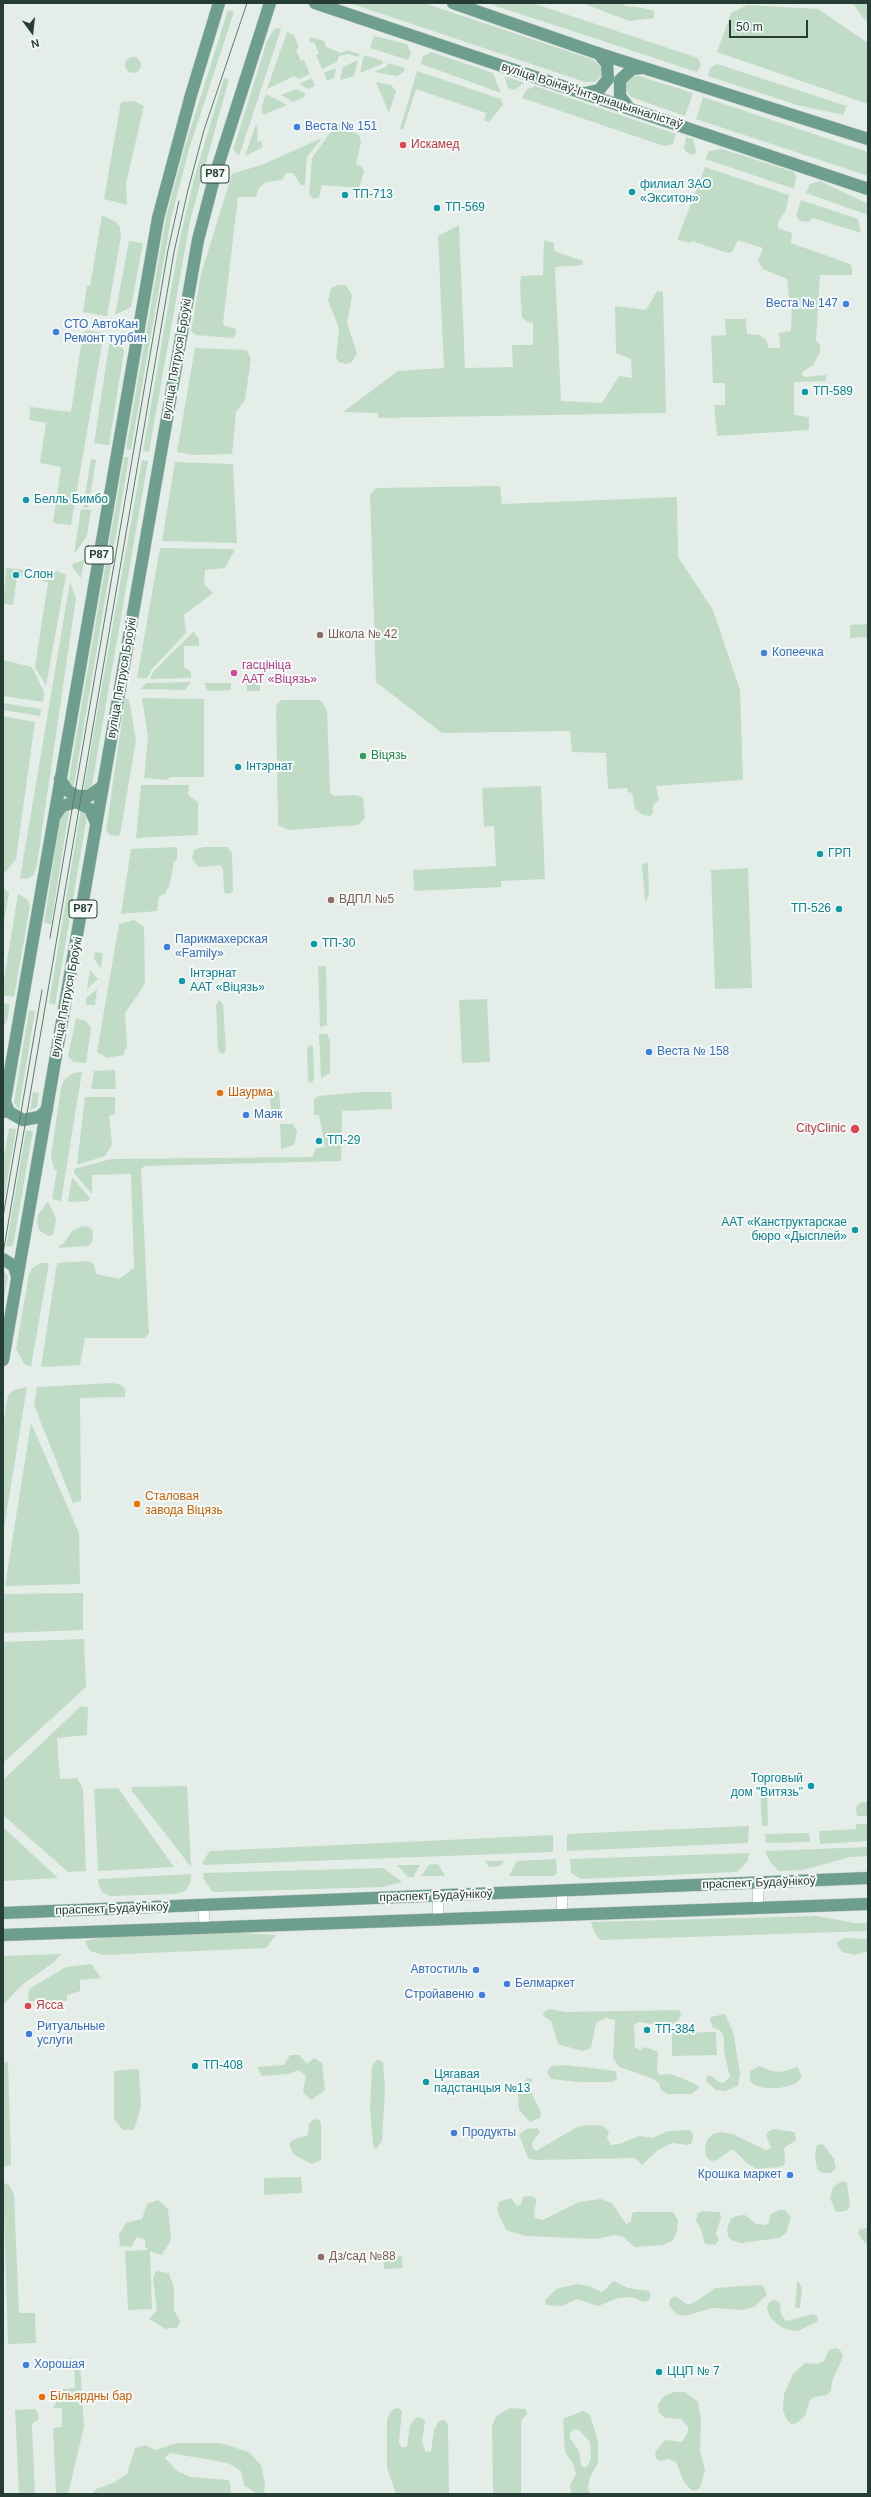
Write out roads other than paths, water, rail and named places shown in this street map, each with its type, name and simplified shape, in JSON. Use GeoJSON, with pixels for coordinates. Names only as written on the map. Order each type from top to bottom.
{"type":"FeatureCollection","features":[{"type":"Feature","properties":{"kind":"main road","name":"Р87"},"geometry":{"type":"LineString","coordinates":[[4,1107],[158,218],[191,95],[219,3]]}},
{"type":"Feature","properties":{"kind":"main road","name":"вуліца Пятруся Броўкі"},"geometry":{"type":"LineString","coordinates":[[3,1360],[198,240],[215,175],[270,3]]}},
{"type":"Feature","properties":{"kind":"main road","name":"вуліца Воінаў-Інтэрнацыяналістаў"},"geometry":{"type":"LineString","coordinates":[[315,3],[868,188]]}},
{"type":"Feature","properties":{"kind":"main road"},"geometry":{"type":"LineString","coordinates":[[453,3],[642,68],[868,139]]}},
{"type":"Feature","properties":{"kind":"main road"},"geometry":{"type":"LineString","coordinates":[[585,93],[599,90],[608,79],[607,64],[597,53]]}},
{"type":"Feature","properties":{"kind":"main road"},"geometry":{"type":"LineString","coordinates":[[629,108],[620,96],[620,80],[627,72],[642,68]]}},
{"type":"Feature","properties":{"kind":"main road"},"geometry":{"type":"LineString","coordinates":[[60,779],[68,791],[77,796],[89,796],[103,786]]}},
{"type":"Feature","properties":{"kind":"main road"},"geometry":{"type":"LineString","coordinates":[[53,818],[62,806],[76,802],[90,809],[96,823]]}},
{"type":"Feature","properties":{"kind":"main road"},"geometry":{"type":"LineString","coordinates":[[4,1107],[13,1115],[23,1120],[39,1117],[47,1110]]}},
{"type":"Feature","properties":{"kind":"main road"},"geometry":{"type":"LineString","coordinates":[[3,1259],[14,1266],[17,1276]]}},
{"type":"Feature","properties":{"kind":"main road","name":"праспект Будаўнікоў"},"geometry":{"type":"LineString","coordinates":[[5,1912],[868,1878]]}},
{"type":"Feature","properties":{"kind":"main road","name":"праспект Будаўнікоў"},"geometry":{"type":"LineString","coordinates":[[3,1939],[9,1935],[562,1913],[868,1904]]}},
{"type":"Feature","properties":{"kind":"street"},"geometry":{"type":"LineString","coordinates":[[758,1883],[758,1907]]}},
{"type":"Feature","properties":{"kind":"street"},"geometry":{"type":"LineString","coordinates":[[562,1891],[562,1913]]}},
{"type":"Feature","properties":{"kind":"street"},"geometry":{"type":"LineString","coordinates":[[438,1896],[438,1918]]}},
{"type":"Feature","properties":{"kind":"street"},"geometry":{"type":"LineString","coordinates":[[203,1905],[205,1928]]}},
{"type":"Feature","properties":{"kind":"tram line"},"geometry":{"type":"LineString","coordinates":[[3,1254],[174,252],[188,190],[204,130],[247,3]]}},
{"type":"Feature","properties":{"kind":"tram line"},"geometry":{"type":"LineString","coordinates":[[50,938],[168,250],[179,201]]}},
{"type":"Feature","properties":{"kind":"tram line"},"geometry":{"type":"LineString","coordinates":[[3,1217],[42,990]]}},
{"type":"Feature","properties":{"kind":"place","name":"Веста № 151"},"geometry":{"type":"Point","coordinates":[297,127]}},
{"type":"Feature","properties":{"kind":"place","name":"Искамед"},"geometry":{"type":"Point","coordinates":[403,145]}},
{"type":"Feature","properties":{"kind":"place","name":"филиал ЗАО «Экситон»"},"geometry":{"type":"Point","coordinates":[632,192]}},
{"type":"Feature","properties":{"kind":"place","name":"ТП-713"},"geometry":{"type":"Point","coordinates":[345,195]}},
{"type":"Feature","properties":{"kind":"place","name":"ТП-569"},"geometry":{"type":"Point","coordinates":[437,208]}},
{"type":"Feature","properties":{"kind":"place","name":"Веста № 147"},"geometry":{"type":"Point","coordinates":[846,304]}},
{"type":"Feature","properties":{"kind":"place","name":"СТО АвтоКан Ремонт турбин"},"geometry":{"type":"Point","coordinates":[56,332]}},
{"type":"Feature","properties":{"kind":"place","name":"ТП-589"},"geometry":{"type":"Point","coordinates":[805,392]}},
{"type":"Feature","properties":{"kind":"place","name":"Белль Бимбо"},"geometry":{"type":"Point","coordinates":[26,500]}},
{"type":"Feature","properties":{"kind":"place","name":"Слон"},"geometry":{"type":"Point","coordinates":[16,575]}},
{"type":"Feature","properties":{"kind":"place","name":"Школа № 42"},"geometry":{"type":"Point","coordinates":[320,635]}},
{"type":"Feature","properties":{"kind":"place","name":"Копеечка"},"geometry":{"type":"Point","coordinates":[764,653]}},
{"type":"Feature","properties":{"kind":"place","name":"гасцініца ААТ «Віцязь»"},"geometry":{"type":"Point","coordinates":[234,673]}},
{"type":"Feature","properties":{"kind":"place","name":"Віцязь"},"geometry":{"type":"Point","coordinates":[363,756]}},
{"type":"Feature","properties":{"kind":"place","name":"Інтэрнат"},"geometry":{"type":"Point","coordinates":[238,767]}},
{"type":"Feature","properties":{"kind":"place","name":"ГРП"},"geometry":{"type":"Point","coordinates":[820,854]}},
{"type":"Feature","properties":{"kind":"place","name":"ВДПЛ №5"},"geometry":{"type":"Point","coordinates":[331,900]}},
{"type":"Feature","properties":{"kind":"place","name":"ТП-526"},"geometry":{"type":"Point","coordinates":[839,909]}},
{"type":"Feature","properties":{"kind":"place","name":"ТП-30"},"geometry":{"type":"Point","coordinates":[314,944]}},
{"type":"Feature","properties":{"kind":"place","name":"Парикмахерская «Family»"},"geometry":{"type":"Point","coordinates":[167,947]}},
{"type":"Feature","properties":{"kind":"place","name":"Інтэрнат ААТ «Віцязь»"},"geometry":{"type":"Point","coordinates":[182,981]}},
{"type":"Feature","properties":{"kind":"place","name":"Веста № 158"},"geometry":{"type":"Point","coordinates":[649,1052]}},
{"type":"Feature","properties":{"kind":"place","name":"Шаурма"},"geometry":{"type":"Point","coordinates":[220,1093]}},
{"type":"Feature","properties":{"kind":"place","name":"Маяк"},"geometry":{"type":"Point","coordinates":[246,1115]}},
{"type":"Feature","properties":{"kind":"place","name":"CityClinic"},"geometry":{"type":"Point","coordinates":[855,1129]}},
{"type":"Feature","properties":{"kind":"place","name":"ТП-29"},"geometry":{"type":"Point","coordinates":[319,1141]}},
{"type":"Feature","properties":{"kind":"place","name":"ААТ «Канструктарскае бюро «Дысплей»"},"geometry":{"type":"Point","coordinates":[855,1230]}},
{"type":"Feature","properties":{"kind":"place","name":"Сталовая завода Віцязь"},"geometry":{"type":"Point","coordinates":[137,1504]}},
{"type":"Feature","properties":{"kind":"place","name":"Торговый дом \"Витязь\""},"geometry":{"type":"Point","coordinates":[811,1786]}},
{"type":"Feature","properties":{"kind":"place","name":"Автостиль"},"geometry":{"type":"Point","coordinates":[476,1970]}},
{"type":"Feature","properties":{"kind":"place","name":"Белмаркет"},"geometry":{"type":"Point","coordinates":[507,1984]}},
{"type":"Feature","properties":{"kind":"place","name":"Стройавеню"},"geometry":{"type":"Point","coordinates":[482,1995]}},
{"type":"Feature","properties":{"kind":"place","name":"Ясса"},"geometry":{"type":"Point","coordinates":[28,2006]}},
{"type":"Feature","properties":{"kind":"place","name":"ТП-384"},"geometry":{"type":"Point","coordinates":[647,2030]}},
{"type":"Feature","properties":{"kind":"place","name":"Ритуальные услуги"},"geometry":{"type":"Point","coordinates":[29,2034]}},
{"type":"Feature","properties":{"kind":"place","name":"ТП-408"},"geometry":{"type":"Point","coordinates":[195,2066]}},
{"type":"Feature","properties":{"kind":"place","name":"Цягавая падстанцыя №13"},"geometry":{"type":"Point","coordinates":[426,2082]}},
{"type":"Feature","properties":{"kind":"place","name":"Продукты"},"geometry":{"type":"Point","coordinates":[454,2133]}},
{"type":"Feature","properties":{"kind":"place","name":"Крошка маркет"},"geometry":{"type":"Point","coordinates":[790,2175]}},
{"type":"Feature","properties":{"kind":"place","name":"Дз/сад №88"},"geometry":{"type":"Point","coordinates":[321,2257]}},
{"type":"Feature","properties":{"kind":"place","name":"Хорошая"},"geometry":{"type":"Point","coordinates":[26,2365]}},
{"type":"Feature","properties":{"kind":"place","name":"ЦЦП № 7"},"geometry":{"type":"Point","coordinates":[659,2372]}},
{"type":"Feature","properties":{"kind":"place","name":"Більярдны бар"},"geometry":{"type":"Point","coordinates":[42,2397]}}]}
